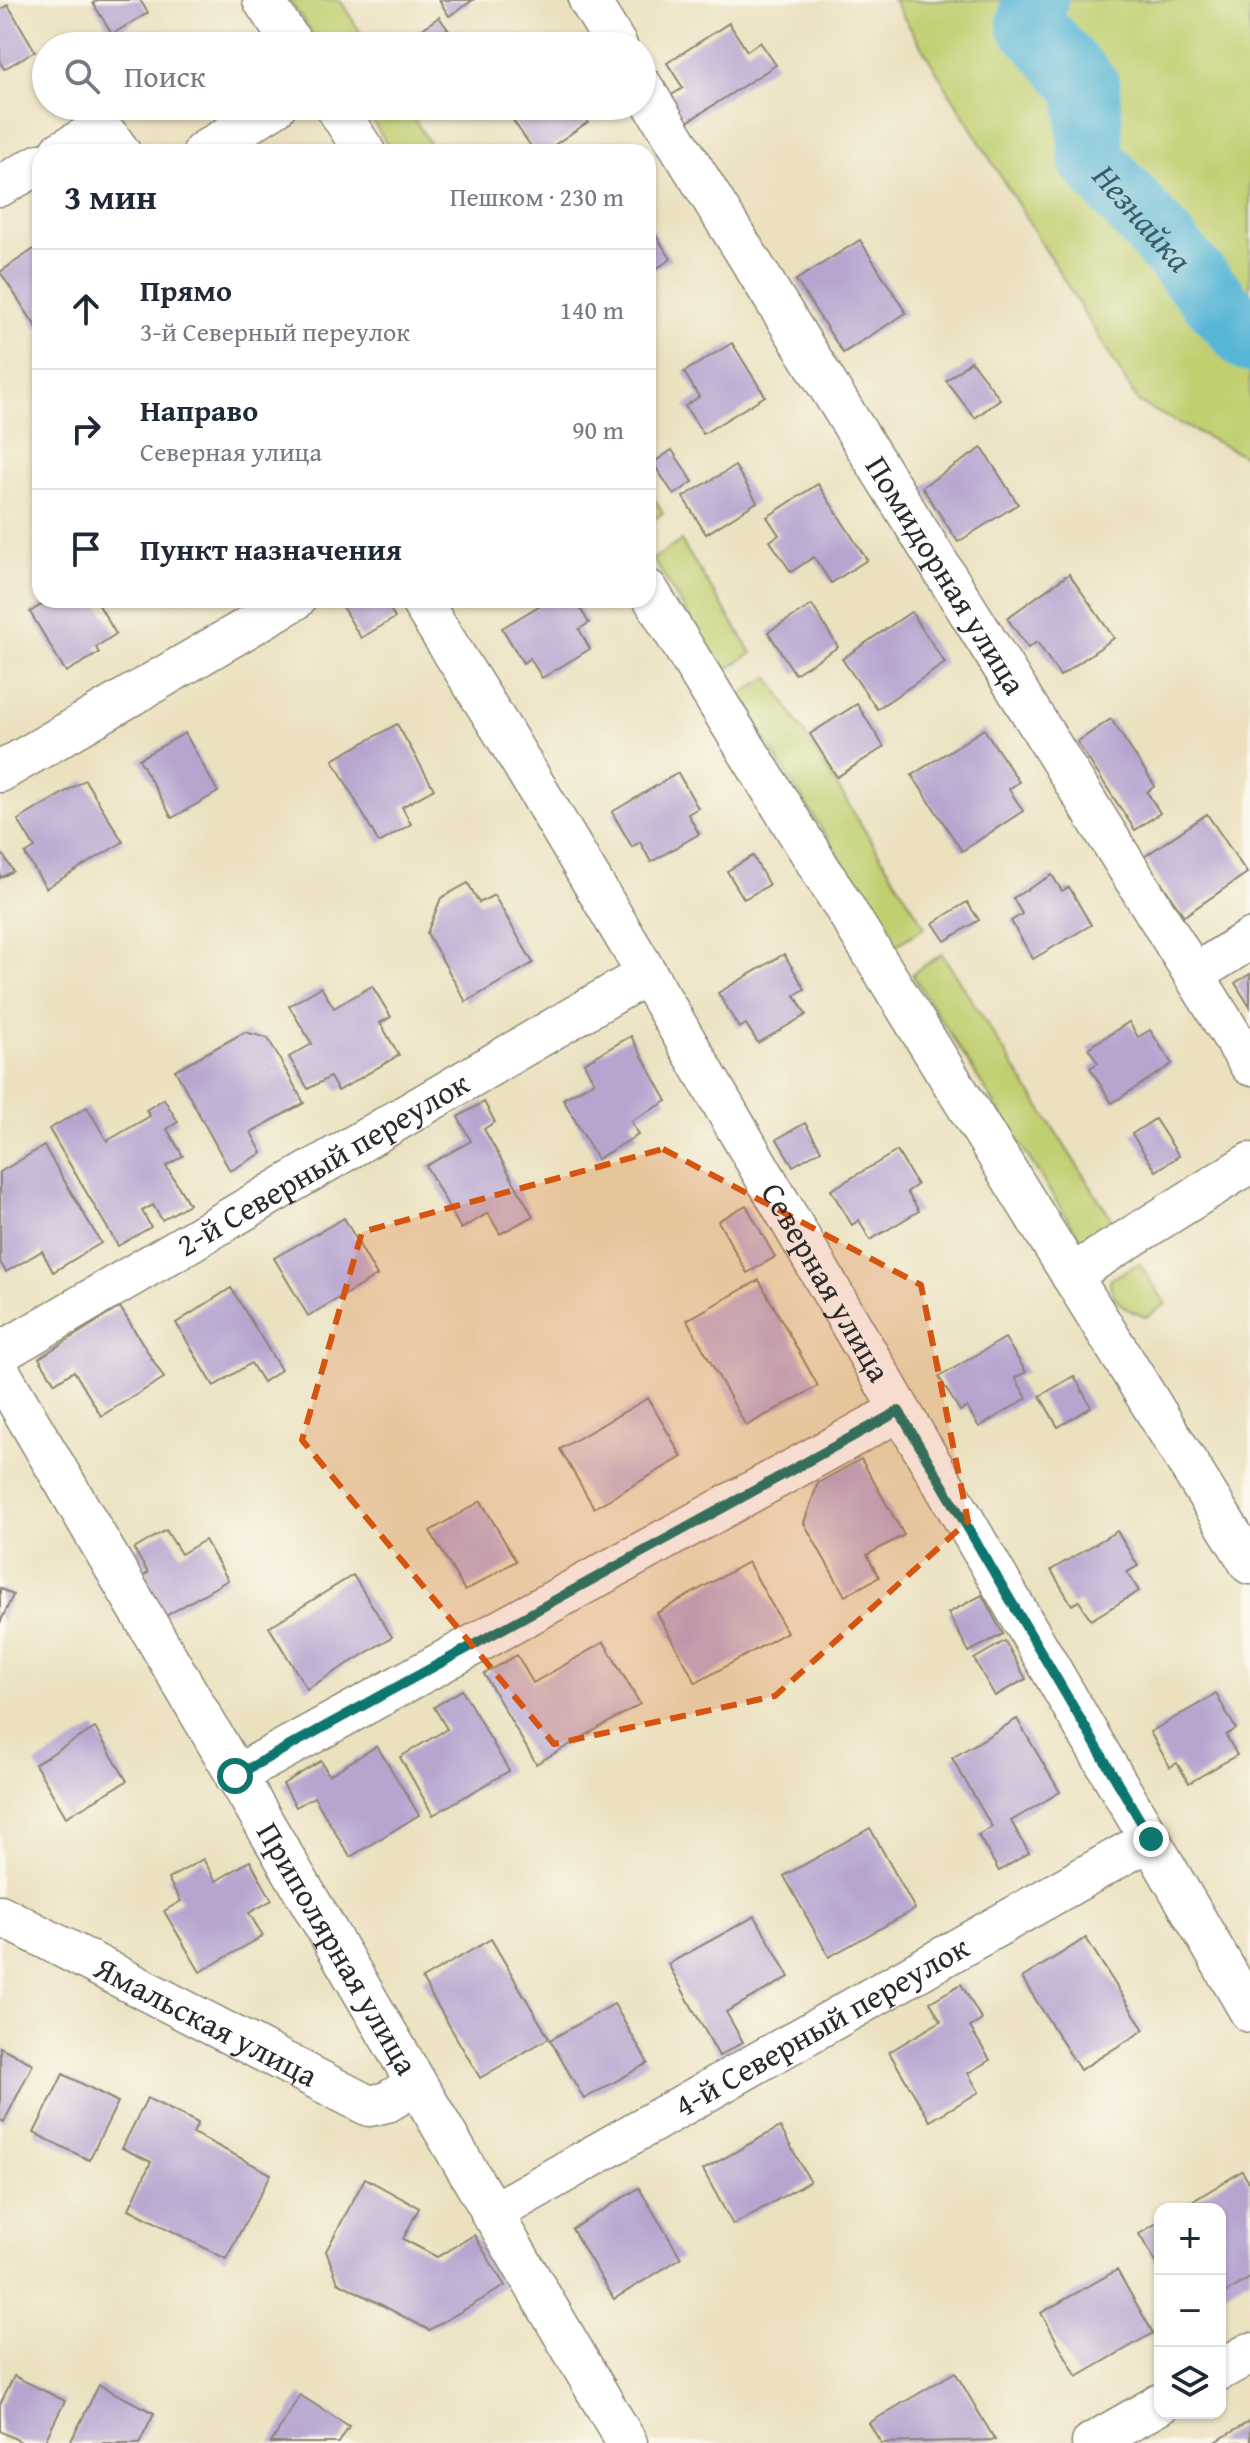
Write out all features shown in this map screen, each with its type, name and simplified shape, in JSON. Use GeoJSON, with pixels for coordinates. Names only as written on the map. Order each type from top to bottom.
{"type":"FeatureCollection","features":[{"type":"Feature","properties":{"kind":"street"},"geometry":{"type":"LineString","coordinates":[[263,0],[285,32]]}},
{"type":"Feature","properties":{"kind":"street"},"geometry":{"type":"LineString","coordinates":[[589,0],[608,32]]}},
{"type":"Feature","properties":{"kind":"street","name":"Помидорная улица"},"geometry":{"type":"LineString","coordinates":[[656,108],[1250,1065]]}},
{"type":"Feature","properties":{"kind":"street"},"geometry":{"type":"LineString","coordinates":[[216,144],[254,120]]}},
{"type":"Feature","properties":{"kind":"street"},"geometry":{"type":"LineString","coordinates":[[344,120],[360,144]]}},
{"type":"Feature","properties":{"kind":"street"},"geometry":{"type":"LineString","coordinates":[[74,144],[97,131],[114,144]]}},
{"type":"Feature","properties":{"kind":"street"},"geometry":{"type":"LineString","coordinates":[[0,186],[32,168]]}},
{"type":"Feature","properties":{"kind":"street"},"geometry":{"type":"LineString","coordinates":[[656,603],[1250,1564]]}},
{"type":"Feature","properties":{"kind":"street"},"geometry":{"type":"LineString","coordinates":[[0,772],[281,608]]}},
{"type":"Feature","properties":{"kind":"street","name":"Северная улица"},"geometry":{"type":"LineString","coordinates":[[425,608],[505,735],[647,974],[1250,2012]]}},
{"type":"Feature","properties":{"kind":"street"},"geometry":{"type":"LineString","coordinates":[[1195,974],[1250,939]]}},
{"type":"Feature","properties":{"kind":"street","name":"2-й Северный переулок"},"geometry":{"type":"LineString","coordinates":[[0,1353],[647,974]]}},
{"type":"Feature","properties":{"kind":"street"},"geometry":{"type":"LineString","coordinates":[[1071,1275],[1250,1163]]}},
{"type":"Feature","properties":{"kind":"street","name":"Приполярная улица"},"geometry":{"type":"LineString","coordinates":[[4,1388],[627,2443]]}},
{"type":"Feature","properties":{"kind":"street"},"geometry":{"type":"LineString","coordinates":[[235,1776],[899,1411]]}},
{"type":"Feature","properties":{"kind":"street","name":"4-й Северный переулок"},"geometry":{"type":"LineString","coordinates":[[491,2214],[1151,1839]]}},
{"type":"Feature","properties":{"kind":"street","name":"Ямальская улица"},"geometry":{"type":"LineString","coordinates":[[0,1915],[369,2106],[387,2102],[414,2086]]}},
{"type":"Feature","properties":{"kind":"street"},"geometry":{"type":"LineString","coordinates":[[1226,2367],[1250,2353]]}},
{"type":"Feature","properties":{"kind":"street"},"geometry":{"type":"LineString","coordinates":[[1092,2443],[1154,2407]]}},
{"type":"Feature","properties":{"kind":"highlighted area"},"geometry":{"type":"Polygon","coordinates":[[[663,1149],[921,1285],[968,1521],[775,1696],[554,1744],[302,1440],[362,1232],[663,1149]]]}},
{"type":"Feature","properties":{"kind":"green space"},"geometry":{"type":"Polygon","coordinates":[[[289,0],[340,0],[360,32],[311,32],[289,0]]]}},
{"type":"Feature","properties":{"kind":"green space"},"geometry":{"type":"Polygon","coordinates":[[[893,0],[1250,0],[1250,459],[1139,403],[893,0]]]}},
{"type":"Feature","properties":{"kind":"green space"},"geometry":{"type":"Polygon","coordinates":[[[372,120],[415,120],[430,144],[387,144],[372,120]]]}},
{"type":"Feature","properties":{"kind":"green space"},"geometry":{"type":"Polygon","coordinates":[[[656,502],[663,513],[656,518],[656,502]]]}},
{"type":"Feature","properties":{"kind":"green space"},"geometry":{"type":"Polygon","coordinates":[[[681,541],[752,653],[723,671],[656,564],[656,557],[681,541]]]}},
{"type":"Feature","properties":{"kind":"green space"},"geometry":{"type":"Polygon","coordinates":[[[769,677],[925,927],[895,946],[738,696],[769,677]]]}},
{"type":"Feature","properties":{"kind":"green space"},"geometry":{"type":"Polygon","coordinates":[[[942,954],[1114,1223],[1083,1243],[912,974],[942,954]]]}},
{"type":"Feature","properties":{"kind":"green space"},"geometry":{"type":"Polygon","coordinates":[[[1139,1263],[1166,1304],[1146,1317],[1121,1304],[1111,1288],[1110,1280],[1139,1263]]]}},
{"type":"Feature","properties":{"kind":"building"},"geometry":{"type":"Polygon","coordinates":[[[98,0],[140,0],[148,13],[111,32],[93,3],[98,0]]]}},
{"type":"Feature","properties":{"kind":"building"},"geometry":{"type":"Polygon","coordinates":[[[439,0],[473,0],[449,16],[439,0]]]}},
{"type":"Feature","properties":{"kind":"building"},"geometry":{"type":"Polygon","coordinates":[[[8,5],[32,46],[32,53],[4,69],[0,62],[0,10],[8,5]]]}},
{"type":"Feature","properties":{"kind":"building"},"geometry":{"type":"Polygon","coordinates":[[[439,17],[450,32],[418,32],[439,17]]]}},
{"type":"Feature","properties":{"kind":"building"},"geometry":{"type":"Polygon","coordinates":[[[729,23],[747,51],[760,42],[776,65],[687,122],[670,96],[683,88],[667,63],[729,23]]]}},
{"type":"Feature","properties":{"kind":"building"},"geometry":{"type":"Polygon","coordinates":[[[513,120],[588,122],[556,144],[529,144],[513,120]]]}},
{"type":"Feature","properties":{"kind":"building"},"geometry":{"type":"Polygon","coordinates":[[[656,236],[671,259],[656,269],[656,236]]]}},
{"type":"Feature","properties":{"kind":"building"},"geometry":{"type":"Polygon","coordinates":[[[860,240],[906,313],[843,353],[796,280],[860,240]]]}},
{"type":"Feature","properties":{"kind":"building"},"geometry":{"type":"Polygon","coordinates":[[[32,250],[32,320],[0,272],[32,250]]]}},
{"type":"Feature","properties":{"kind":"building"},"geometry":{"type":"Polygon","coordinates":[[[732,343],[765,396],[703,434],[685,406],[699,397],[684,372],[732,343]]]}},
{"type":"Feature","properties":{"kind":"building"},"geometry":{"type":"Polygon","coordinates":[[[971,361],[1000,399],[975,418],[946,381],[971,361]]]}},
{"type":"Feature","properties":{"kind":"building"},"geometry":{"type":"Polygon","coordinates":[[[982,448],[1018,504],[958,542],[922,487],[982,448]]]}},
{"type":"Feature","properties":{"kind":"building"},"geometry":{"type":"Polygon","coordinates":[[[672,450],[693,482],[674,495],[656,468],[656,461],[672,450]]]}},
{"type":"Feature","properties":{"kind":"building"},"geometry":{"type":"Polygon","coordinates":[[[735,466],[757,502],[706,534],[683,497],[735,466]]]}},
{"type":"Feature","properties":{"kind":"building"},"geometry":{"type":"Polygon","coordinates":[[[818,484],[867,560],[831,583],[814,557],[791,572],[770,541],[779,535],[767,517],[818,484]]]}},
{"type":"Feature","properties":{"kind":"building"},"geometry":{"type":"Polygon","coordinates":[[[1069,574],[1114,638],[1060,676],[1037,642],[1028,648],[1007,618],[1069,574]]]}},
{"type":"Feature","properties":{"kind":"building"},"geometry":{"type":"Polygon","coordinates":[[[812,605],[838,647],[795,674],[768,632],[812,605]]]}},
{"type":"Feature","properties":{"kind":"building"},"geometry":{"type":"Polygon","coordinates":[[[36,608],[101,608],[116,634],[96,647],[99,653],[66,672],[30,612],[36,608]]]}},
{"type":"Feature","properties":{"kind":"building"},"geometry":{"type":"Polygon","coordinates":[[[343,608],[389,608],[395,618],[361,638],[343,608]]]}},
{"type":"Feature","properties":{"kind":"building"},"geometry":{"type":"Polygon","coordinates":[[[536,608],[580,608],[589,623],[579,629],[590,649],[542,678],[530,658],[523,663],[502,628],[536,608]]]}},
{"type":"Feature","properties":{"kind":"building"},"geometry":{"type":"Polygon","coordinates":[[[911,612],[945,663],[877,709],[842,659],[911,612]]]}},
{"type":"Feature","properties":{"kind":"building"},"geometry":{"type":"Polygon","coordinates":[[[857,704],[884,747],[837,777],[810,734],[857,704]]]}},
{"type":"Feature","properties":{"kind":"building"},"geometry":{"type":"Polygon","coordinates":[[[1111,719],[1155,786],[1147,792],[1160,813],[1135,830],[1077,742],[1111,719]]]}},
{"type":"Feature","properties":{"kind":"building"},"geometry":{"type":"Polygon","coordinates":[[[397,724],[434,789],[402,807],[411,824],[379,843],[333,760],[397,724]]]}},
{"type":"Feature","properties":{"kind":"building"},"geometry":{"type":"Polygon","coordinates":[[[984,729],[1019,782],[1009,789],[1023,811],[962,851],[912,775],[984,729]]]}},
{"type":"Feature","properties":{"kind":"building"},"geometry":{"type":"Polygon","coordinates":[[[185,733],[218,792],[172,818],[139,759],[185,733]]]}},
{"type":"Feature","properties":{"kind":"building"},"geometry":{"type":"Polygon","coordinates":[[[678,773],[698,808],[688,814],[699,834],[651,862],[640,842],[632,847],[612,812],[678,773]]]}},
{"type":"Feature","properties":{"kind":"building"},"geometry":{"type":"Polygon","coordinates":[[[85,780],[123,842],[46,888],[25,854],[35,848],[18,820],[85,780]]]}},
{"type":"Feature","properties":{"kind":"building"},"geometry":{"type":"Polygon","coordinates":[[[1207,814],[1247,873],[1184,916],[1144,857],[1207,814]]]}},
{"type":"Feature","properties":{"kind":"building"},"geometry":{"type":"Polygon","coordinates":[[[0,850],[13,871],[0,878],[0,850]]]}},
{"type":"Feature","properties":{"kind":"building"},"geometry":{"type":"Polygon","coordinates":[[[753,856],[769,885],[744,899],[727,871],[753,856]]]}},
{"type":"Feature","properties":{"kind":"building"},"geometry":{"type":"Polygon","coordinates":[[[1052,875],[1062,891],[1069,887],[1091,925],[1033,959],[1011,921],[1022,914],[1013,898],[1052,875]]]}},
{"type":"Feature","properties":{"kind":"building"},"geometry":{"type":"Polygon","coordinates":[[[468,883],[479,903],[494,895],[533,963],[466,1002],[427,933],[441,898],[468,883]]]}},
{"type":"Feature","properties":{"kind":"building"},"geometry":{"type":"Polygon","coordinates":[[[967,902],[979,920],[945,941],[933,923],[967,902]]]}},
{"type":"Feature","properties":{"kind":"building"},"geometry":{"type":"Polygon","coordinates":[[[784,954],[805,989],[795,995],[806,1015],[758,1043],[746,1024],[739,1028],[718,993],[784,954]]]}},
{"type":"Feature","properties":{"kind":"building"},"geometry":{"type":"Polygon","coordinates":[[[1250,974],[1250,1007],[1235,983],[1250,974]]]}},
{"type":"Feature","properties":{"kind":"building"},"geometry":{"type":"Polygon","coordinates":[[[372,986],[391,1017],[380,1023],[399,1055],[338,1091],[330,1077],[308,1089],[289,1057],[312,1044],[289,1006],[321,987],[334,1008],[372,986]]]}},
{"type":"Feature","properties":{"kind":"building"},"geometry":{"type":"Polygon","coordinates":[[[1129,1022],[1138,1037],[1150,1030],[1172,1064],[1112,1103],[1090,1068],[1098,1063],[1088,1048],[1129,1022]]]}},
{"type":"Feature","properties":{"kind":"building"},"geometry":{"type":"Polygon","coordinates":[[[245,1032],[268,1038],[304,1103],[251,1132],[262,1153],[230,1171],[175,1070],[245,1032]]]}},
{"type":"Feature","properties":{"kind":"building"},"geometry":{"type":"Polygon","coordinates":[[[631,1036],[667,1101],[631,1121],[638,1135],[597,1159],[563,1099],[594,1082],[584,1063],[631,1036]]]}},
{"type":"Feature","properties":{"kind":"building"},"geometry":{"type":"Polygon","coordinates":[[[164,1099],[178,1122],[167,1129],[183,1156],[166,1166],[189,1204],[162,1220],[153,1205],[142,1211],[151,1227],[118,1246],[49,1129],[87,1107],[107,1141],[150,1116],[146,1110],[164,1099]]]}},
{"type":"Feature","properties":{"kind":"building"},"geometry":{"type":"Polygon","coordinates":[[[484,1102],[495,1122],[484,1129],[533,1216],[500,1234],[488,1213],[461,1229],[426,1166],[471,1141],[458,1117],[484,1102]]]}},
{"type":"Feature","properties":{"kind":"building"},"geometry":{"type":"Polygon","coordinates":[[[1155,1119],[1179,1156],[1156,1171],[1132,1134],[1155,1119]]]}},
{"type":"Feature","properties":{"kind":"building"},"geometry":{"type":"Polygon","coordinates":[[[805,1123],[821,1150],[793,1166],[777,1139],[805,1123]]]}},
{"type":"Feature","properties":{"kind":"building"},"geometry":{"type":"Polygon","coordinates":[[[44,1146],[101,1243],[53,1272],[42,1251],[6,1272],[0,1262],[0,1172],[44,1146]]]}},
{"type":"Feature","properties":{"kind":"building"},"geometry":{"type":"Polygon","coordinates":[[[897,1151],[917,1185],[907,1192],[919,1211],[870,1240],[859,1220],[852,1225],[831,1190],[897,1151]]]}},
{"type":"Feature","properties":{"kind":"building"},"geometry":{"type":"Polygon","coordinates":[[[746,1205],[775,1257],[747,1273],[718,1221],[746,1205]]]}},
{"type":"Feature","properties":{"kind":"building"},"geometry":{"type":"Polygon","coordinates":[[[344,1218],[377,1276],[308,1316],[274,1258],[344,1218]]]}},
{"type":"Feature","properties":{"kind":"building"},"geometry":{"type":"Polygon","coordinates":[[[759,1280],[818,1386],[746,1426],[687,1320],[759,1280]]]}},
{"type":"Feature","properties":{"kind":"building"},"geometry":{"type":"Polygon","coordinates":[[[231,1288],[281,1370],[263,1382],[251,1363],[214,1386],[176,1323],[231,1288]]]}},
{"type":"Feature","properties":{"kind":"building"},"geometry":{"type":"Polygon","coordinates":[[[120,1307],[164,1378],[101,1416],[74,1371],[55,1383],[39,1358],[120,1307]]]}},
{"type":"Feature","properties":{"kind":"building"},"geometry":{"type":"Polygon","coordinates":[[[1005,1338],[1026,1372],[1015,1378],[1027,1398],[979,1427],[967,1407],[960,1411],[939,1377],[1005,1338]]]}},
{"type":"Feature","properties":{"kind":"building"},"geometry":{"type":"Polygon","coordinates":[[[1074,1376],[1091,1407],[1058,1427],[1040,1396],[1074,1376]]]}},
{"type":"Feature","properties":{"kind":"building"},"geometry":{"type":"Polygon","coordinates":[[[648,1398],[682,1457],[594,1508],[560,1449],[648,1398]]]}},
{"type":"Feature","properties":{"kind":"building"},"geometry":{"type":"Polygon","coordinates":[[[861,1459],[904,1535],[867,1555],[879,1577],[845,1596],[804,1523],[818,1483],[861,1459]]]}},
{"type":"Feature","properties":{"kind":"building"},"geometry":{"type":"Polygon","coordinates":[[[481,1501],[516,1561],[465,1591],[430,1531],[481,1501]]]}},
{"type":"Feature","properties":{"kind":"building"},"geometry":{"type":"Polygon","coordinates":[[[166,1530],[181,1554],[205,1540],[228,1580],[162,1618],[140,1578],[148,1573],[134,1549],[166,1530]]]}},
{"type":"Feature","properties":{"kind":"building"},"geometry":{"type":"Polygon","coordinates":[[[1117,1531],[1138,1566],[1127,1572],[1139,1591],[1091,1620],[1079,1601],[1072,1605],[1051,1570],[1117,1531]]]}},
{"type":"Feature","properties":{"kind":"building"},"geometry":{"type":"Polygon","coordinates":[[[748,1562],[787,1632],[696,1683],[657,1613],[748,1562]]]}},
{"type":"Feature","properties":{"kind":"building"},"geometry":{"type":"Polygon","coordinates":[[[353,1575],[392,1637],[307,1689],[269,1627],[353,1575]]]}},
{"type":"Feature","properties":{"kind":"building"},"geometry":{"type":"Polygon","coordinates":[[[0,1588],[13,1595],[0,1623],[0,1588]]]}},
{"type":"Feature","properties":{"kind":"building"},"geometry":{"type":"Polygon","coordinates":[[[982,1595],[1003,1634],[969,1652],[948,1613],[982,1595]]]}},
{"type":"Feature","properties":{"kind":"building"},"geometry":{"type":"Polygon","coordinates":[[[1005,1641],[1026,1679],[995,1696],[974,1659],[1005,1641]]]}},
{"type":"Feature","properties":{"kind":"building"},"geometry":{"type":"Polygon","coordinates":[[[604,1642],[640,1704],[536,1764],[484,1674],[517,1655],[533,1683],[604,1642]]]}},
{"type":"Feature","properties":{"kind":"building"},"geometry":{"type":"Polygon","coordinates":[[[462,1690],[509,1771],[433,1815],[400,1757],[447,1729],[434,1707],[462,1690]]]}},
{"type":"Feature","properties":{"kind":"building"},"geometry":{"type":"Polygon","coordinates":[[[1216,1694],[1236,1729],[1226,1735],[1237,1755],[1189,1783],[1177,1763],[1170,1767],[1150,1732],[1216,1694]]]}},
{"type":"Feature","properties":{"kind":"building"},"geometry":{"type":"Polygon","coordinates":[[[1017,1719],[1060,1792],[1011,1821],[1029,1853],[999,1871],[978,1835],[992,1827],[952,1758],[1017,1719]]]}},
{"type":"Feature","properties":{"kind":"building"},"geometry":{"type":"Polygon","coordinates":[[[95,1728],[127,1781],[66,1817],[35,1764],[95,1728]]]}},
{"type":"Feature","properties":{"kind":"building"},"geometry":{"type":"Polygon","coordinates":[[[377,1746],[419,1815],[350,1857],[314,1797],[296,1807],[283,1784],[321,1761],[329,1775],[377,1746]]]}},
{"type":"Feature","properties":{"kind":"building"},"geometry":{"type":"Polygon","coordinates":[[[870,1828],[915,1909],[829,1957],[784,1876],[870,1828]]]}},
{"type":"Feature","properties":{"kind":"building"},"geometry":{"type":"Polygon","coordinates":[[[203,1859],[216,1881],[250,1861],[272,1900],[249,1913],[263,1936],[200,1972],[164,1911],[181,1901],[168,1879],[203,1859]]]}},
{"type":"Feature","properties":{"kind":"building"},"geometry":{"type":"Polygon","coordinates":[[[755,1916],[789,1977],[726,2012],[743,2042],[719,2056],[668,1964],[755,1916]]]}},
{"type":"Feature","properties":{"kind":"building"},"geometry":{"type":"Polygon","coordinates":[[[1086,1938],[1144,2030],[1080,2070],[1022,1978],[1086,1938]]]}},
{"type":"Feature","properties":{"kind":"building"},"geometry":{"type":"Polygon","coordinates":[[[491,1939],[549,2038],[480,2078],[422,1979],[491,1939]]]}},
{"type":"Feature","properties":{"kind":"building"},"geometry":{"type":"Polygon","coordinates":[[[961,1984],[982,2020],[970,2027],[990,2060],[968,2073],[979,2092],[930,2121],[889,2052],[941,2021],[930,2002],[961,1984]]]}},
{"type":"Feature","properties":{"kind":"building"},"geometry":{"type":"Polygon","coordinates":[[[614,2004],[648,2063],[584,2099],[550,2040],[614,2004]]]}},
{"type":"Feature","properties":{"kind":"building"},"geometry":{"type":"Polygon","coordinates":[[[0,2047],[33,2064],[4,2122],[0,2120],[0,2047]]]}},
{"type":"Feature","properties":{"kind":"building"},"geometry":{"type":"Polygon","coordinates":[[[63,2074],[118,2102],[89,2160],[34,2133],[63,2074]]]}},
{"type":"Feature","properties":{"kind":"building"},"geometry":{"type":"Polygon","coordinates":[[[147,2098],[198,2123],[193,2133],[271,2174],[226,2259],[129,2209],[151,2162],[122,2148],[147,2098]]]}},
{"type":"Feature","properties":{"kind":"building"},"geometry":{"type":"Polygon","coordinates":[[[780,2127],[810,2181],[733,2225],[703,2170],[780,2127]]]}},
{"type":"Feature","properties":{"kind":"building"},"geometry":{"type":"Polygon","coordinates":[[[1242,2171],[1250,2184],[1250,2278],[1226,2292],[1226,2203],[1190,2203],[1242,2171]]]}},
{"type":"Feature","properties":{"kind":"building"},"geometry":{"type":"Polygon","coordinates":[[[365,2178],[419,2208],[403,2239],[437,2257],[474,2235],[505,2286],[429,2330],[338,2282],[326,2251],[365,2178]]]}},
{"type":"Feature","properties":{"kind":"building"},"geometry":{"type":"Polygon","coordinates":[[[639,2188],[681,2258],[614,2299],[572,2229],[639,2188]]]}},
{"type":"Feature","properties":{"kind":"building"},"geometry":{"type":"Polygon","coordinates":[[[1154,2225],[1154,2259],[1139,2234],[1154,2225]]]}},
{"type":"Feature","properties":{"kind":"building"},"geometry":{"type":"Polygon","coordinates":[[[1117,2270],[1153,2333],[1077,2377],[1041,2313],[1117,2270]]]}},
{"type":"Feature","properties":{"kind":"building"},"geometry":{"type":"Polygon","coordinates":[[[955,2372],[995,2440],[881,2443],[869,2423],[955,2372]]]}},
{"type":"Feature","properties":{"kind":"building"},"geometry":{"type":"Polygon","coordinates":[[[14,2376],[65,2401],[44,2443],[23,2443],[0,2431],[0,2404],[14,2376]]]}},
{"type":"Feature","properties":{"kind":"building"},"geometry":{"type":"Polygon","coordinates":[[[99,2385],[154,2413],[139,2443],[70,2443],[99,2385]]]}},
{"type":"Feature","properties":{"kind":"building"},"geometry":{"type":"Polygon","coordinates":[[[300,2395],[349,2426],[339,2443],[271,2443],[300,2395]]]}},
{"type":"Feature","properties":{"kind":"building"},"geometry":{"type":"Polygon","coordinates":[[[1250,2421],[1250,2443],[1214,2443],[1250,2421]]]}},
{"type":"Feature","properties":{"kind":"waterway","name":"Незнайка"},"geometry":{"type":"LineString","coordinates":[[1035,0],[1030,24],[1088,88],[1091,159],[1250,340]]}},
{"type":"Feature","properties":{"kind":"route"},"geometry":{"type":"LineString","coordinates":[[235,1776],[899,1411],[1151,1839]]}}]}
